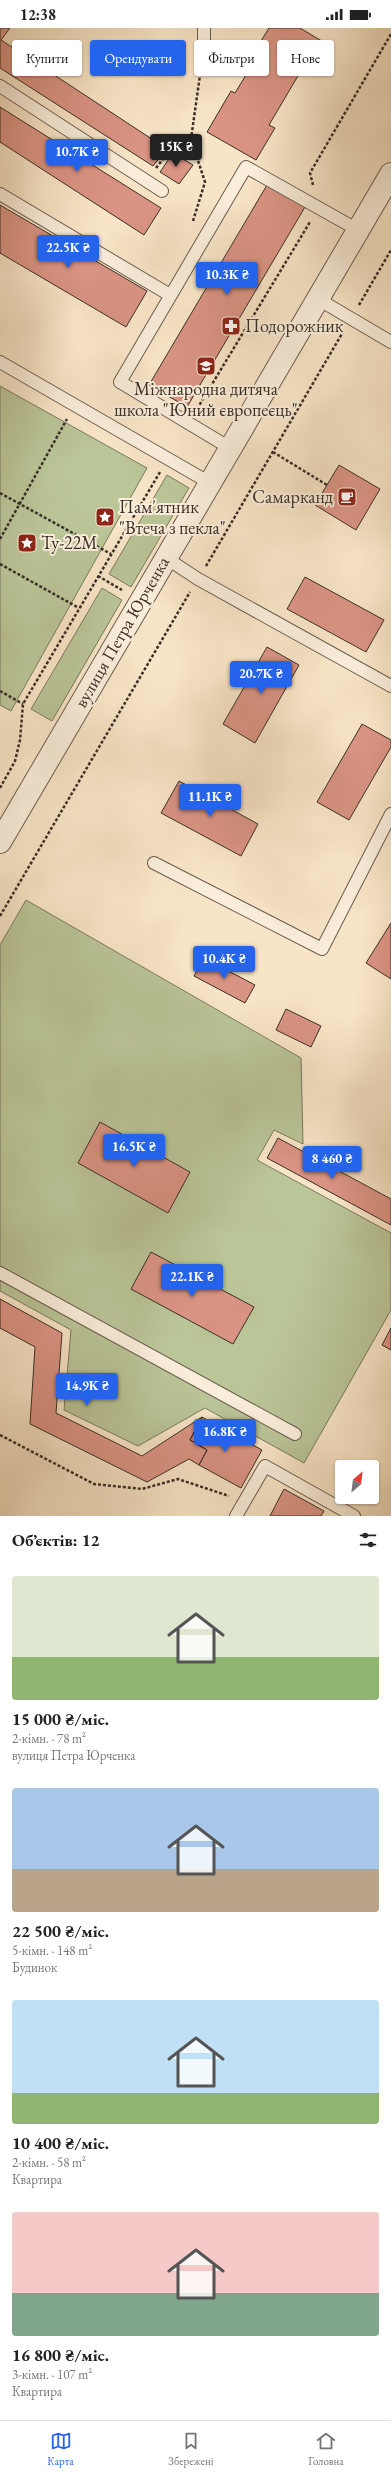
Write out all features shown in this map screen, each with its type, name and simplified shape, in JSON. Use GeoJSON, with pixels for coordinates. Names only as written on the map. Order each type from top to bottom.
{"type":"FeatureCollection","features":[{"type":"Feature","properties":{"kind":"street","name":"вулиця Петра Юрченка"},"geometry":{"type":"LineString","coordinates":[[0,842],[391,174]]}},
{"type":"Feature","properties":{"kind":"lane"},"geometry":{"type":"LineString","coordinates":[[204,28],[204,40]]}},
{"type":"Feature","properties":{"kind":"lane"},"geometry":{"type":"LineString","coordinates":[[0,86],[162,192]]}},
{"type":"Feature","properties":{"kind":"lane"},"geometry":{"type":"LineString","coordinates":[[230,448],[120,382],[170,295],[246,167],[358,230]]}},
{"type":"Feature","properties":{"kind":"lane"},"geometry":{"type":"LineString","coordinates":[[0,194],[170,295]]}},
{"type":"Feature","properties":{"kind":"lane"},"geometry":{"type":"LineString","coordinates":[[318,299],[391,342]]}},
{"type":"Feature","properties":{"kind":"lane"},"geometry":{"type":"LineString","coordinates":[[0,362],[210,483]]}},
{"type":"Feature","properties":{"kind":"lane"},"geometry":{"type":"LineString","coordinates":[[166,558],[198,578],[391,686]]}},
{"type":"Feature","properties":{"kind":"lane"},"geometry":{"type":"LineString","coordinates":[[154,863],[322,949],[391,814]]}},
{"type":"Feature","properties":{"kind":"lane"},"geometry":{"type":"LineString","coordinates":[[0,1273],[295,1434]]}},
{"type":"Feature","properties":{"kind":"lane"},"geometry":{"type":"LineString","coordinates":[[236,1516],[265,1466],[354,1516]]}},
{"type":"Feature","properties":{"kind":"path"},"geometry":{"type":"LineString","coordinates":[[191,228],[205,182],[192,139],[200,76]]}},
{"type":"Feature","properties":{"kind":"path"},"geometry":{"type":"LineString","coordinates":[[146,181],[171,149],[192,139]]}},
{"type":"Feature","properties":{"kind":"path"},"geometry":{"type":"LineString","coordinates":[[0,539],[75,405]]}},
{"type":"Feature","properties":{"kind":"path"},"geometry":{"type":"LineString","coordinates":[[273,452],[327,485]]}},
{"type":"Feature","properties":{"kind":"path"},"geometry":{"type":"LineString","coordinates":[[0,493],[111,554]]}},
{"type":"Feature","properties":{"kind":"path"},"geometry":{"type":"LineString","coordinates":[[0,564],[79,608]]}},
{"type":"Feature","properties":{"kind":"path"},"geometry":{"type":"LineString","coordinates":[[98,576],[141,600]]}},
{"type":"Feature","properties":{"kind":"path"},"geometry":{"type":"LineString","coordinates":[[0,691],[23,704]]}},
{"type":"Feature","properties":{"kind":"path"},"geometry":{"type":"LineString","coordinates":[[0,1435],[94,1484],[142,1489],[178,1479],[245,1501]]}},
{"type":"Feature","properties":{"kind":"green space"},"geometry":{"type":"Polygon","coordinates":[[[0,386],[147,468],[11,711],[0,705],[0,386]]]}},
{"type":"Feature","properties":{"kind":"green space"},"geometry":{"type":"Polygon","coordinates":[[[167,475],[189,488],[131,587],[109,574],[167,475]]]}},
{"type":"Feature","properties":{"kind":"green space"},"geometry":{"type":"Polygon","coordinates":[[[102,588],[122,600],[52,721],[31,709],[102,588]]]}},
{"type":"Feature","properties":{"kind":"green space"},"geometry":{"type":"Polygon","coordinates":[[[26,900],[301,1058],[303,1144],[274,1130],[257,1160],[391,1233],[391,1310],[304,1463],[205,1408],[138,1446],[64,1410],[71,1330],[0,1291],[0,945],[26,900]]]}},
{"type":"Feature","properties":{"kind":"building"},"geometry":{"type":"Polygon","coordinates":[[[0,28],[10,28],[1,40],[12,47],[12,76],[0,68],[0,28]]]}},
{"type":"Feature","properties":{"kind":"building"},"geometry":{"type":"Polygon","coordinates":[[[269,28],[300,28],[320,40],[277,40],[277,76],[298,76],[269,125],[275,128],[256,160],[207,132],[231,91],[235,93],[245,76],[269,76],[269,40],[262,40],[269,28]]]}},
{"type":"Feature","properties":{"kind":"building"},"geometry":{"type":"Polygon","coordinates":[[[12,76],[56,76],[167,149],[153,166],[12,76]]]}},
{"type":"Feature","properties":{"kind":"building"},"geometry":{"type":"Polygon","coordinates":[[[0,107],[161,208],[144,235],[0,142],[0,107]]]}},
{"type":"Feature","properties":{"kind":"building"},"geometry":{"type":"Polygon","coordinates":[[[173,153],[193,165],[179,184],[160,172],[173,153]]]}},
{"type":"Feature","properties":{"kind":"building"},"geometry":{"type":"Polygon","coordinates":[[[267,185],[305,207],[187,407],[149,385],[267,185]]]}},
{"type":"Feature","properties":{"kind":"building"},"geometry":{"type":"Polygon","coordinates":[[[0,205],[147,291],[126,327],[0,253],[0,205]]]}},
{"type":"Feature","properties":{"kind":"building","name":"Самарканд"},"geometry":{"type":"Polygon","coordinates":[[[339,465],[380,489],[356,530],[315,505],[339,465]]]}},
{"type":"Feature","properties":{"kind":"building"},"geometry":{"type":"Polygon","coordinates":[[[305,577],[384,620],[366,652],[287,609],[305,577]]]}},
{"type":"Feature","properties":{"kind":"building"},"geometry":{"type":"Polygon","coordinates":[[[267,647],[299,665],[255,743],[223,724],[267,647]]]}},
{"type":"Feature","properties":{"kind":"building"},"geometry":{"type":"Polygon","coordinates":[[[362,724],[391,740],[391,747],[349,820],[317,802],[362,724]]]}},
{"type":"Feature","properties":{"kind":"building"},"geometry":{"type":"Polygon","coordinates":[[[179,781],[258,824],[241,856],[161,813],[179,781]]]}},
{"type":"Feature","properties":{"kind":"building"},"geometry":{"type":"Polygon","coordinates":[[[391,923],[391,979],[366,963],[391,923]]]}},
{"type":"Feature","properties":{"kind":"building"},"geometry":{"type":"Polygon","coordinates":[[[204,958],[255,985],[245,1003],[194,976],[204,958]]]}},
{"type":"Feature","properties":{"kind":"building"},"geometry":{"type":"Polygon","coordinates":[[[286,1009],[321,1026],[311,1047],[276,1030],[286,1009]]]}},
{"type":"Feature","properties":{"kind":"building"},"geometry":{"type":"Polygon","coordinates":[[[100,1122],[190,1172],[168,1213],[78,1163],[100,1122]]]}},
{"type":"Feature","properties":{"kind":"building"},"geometry":{"type":"Polygon","coordinates":[[[278,1138],[391,1199],[391,1225],[267,1158],[278,1138]]]}},
{"type":"Feature","properties":{"kind":"building"},"geometry":{"type":"Polygon","coordinates":[[[151,1252],[254,1307],[233,1344],[131,1289],[151,1252]]]}},
{"type":"Feature","properties":{"kind":"building"},"geometry":{"type":"Polygon","coordinates":[[[0,1299],[62,1333],[56,1413],[142,1456],[202,1417],[190,1440],[207,1450],[199,1465],[189,1459],[147,1482],[30,1424],[35,1347],[0,1328],[0,1299]]]}},
{"type":"Feature","properties":{"kind":"building"},"geometry":{"type":"Polygon","coordinates":[[[391,1328],[391,1350],[382,1345],[391,1328]]]}},
{"type":"Feature","properties":{"kind":"building"},"geometry":{"type":"Polygon","coordinates":[[[202,1417],[262,1450],[241,1488],[199,1465],[207,1450],[190,1440],[202,1417]]]}},
{"type":"Feature","properties":{"kind":"building"},"geometry":{"type":"Polygon","coordinates":[[[284,1489],[324,1511],[321,1516],[270,1516],[284,1489]]]}},
{"type":"Feature","properties":{"kind":"place","name":"Подорожник"},"geometry":{"type":"Point","coordinates":[231,326]}},
{"type":"Feature","properties":{"kind":"place","name":"Міжнародна дитяча школа \"Юний європеєць\""},"geometry":{"type":"Point","coordinates":[206,366]}},
{"type":"Feature","properties":{"kind":"place","name":"Самарканд"},"geometry":{"type":"Point","coordinates":[347,497]}},
{"type":"Feature","properties":{"kind":"place","name":"Пам'ятник \"Втеча з пекла\""},"geometry":{"type":"Point","coordinates":[105,517]}},
{"type":"Feature","properties":{"kind":"place","name":"Ту-22М"},"geometry":{"type":"Point","coordinates":[27,543]}}]}
